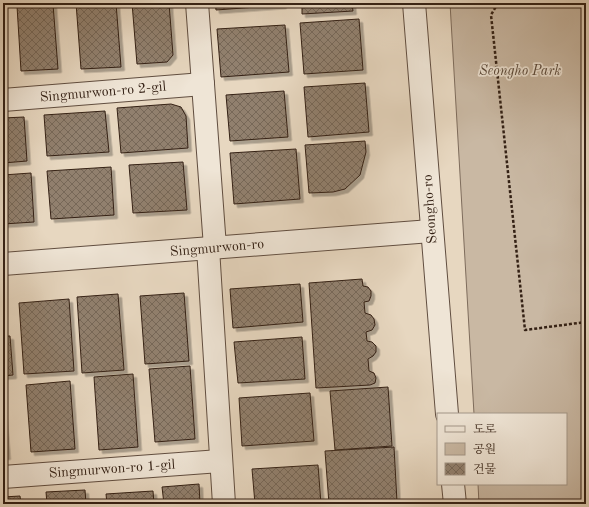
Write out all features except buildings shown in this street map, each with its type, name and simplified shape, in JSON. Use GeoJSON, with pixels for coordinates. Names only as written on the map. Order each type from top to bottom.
{"type":"FeatureCollection","features":[{"type":"Feature","properties":{"kind":"street"},"geometry":{"type":"LineString","coordinates":[[197,3],[212,248],[220,461],[224,504]]}},
{"type":"Feature","properties":{"kind":"street","name":"Seongho-ro"},"geometry":{"type":"LineString","coordinates":[[414,3],[431,231],[447,413]]}},
{"type":"Feature","properties":{"kind":"street","name":"Singmurwon-ro 2-gil"},"geometry":{"type":"LineString","coordinates":[[3,100],[203,84]]}},
{"type":"Feature","properties":{"kind":"street","name":"Singmurwon-ro"},"geometry":{"type":"LineString","coordinates":[[3,264],[431,231]]}},
{"type":"Feature","properties":{"kind":"street","name":"Singmurwon-ro 1-gil"},"geometry":{"type":"LineString","coordinates":[[3,477],[220,461]]}},
{"type":"Feature","properties":{"kind":"street"},"geometry":{"type":"LineString","coordinates":[[453,485],[455,504]]}},
{"type":"Feature","properties":{"kind":"path"},"geometry":{"type":"LineString","coordinates":[[498,3],[491,15],[525,330],[586,322]]}},
{"type":"Feature","properties":{"kind":"green space","name":"Seongho Park"},"geometry":{"type":"Polygon","coordinates":[[[450,3],[586,3],[586,504],[479,504],[478,485],[567,485],[567,413],[474,413],[450,3]]]}}]}
